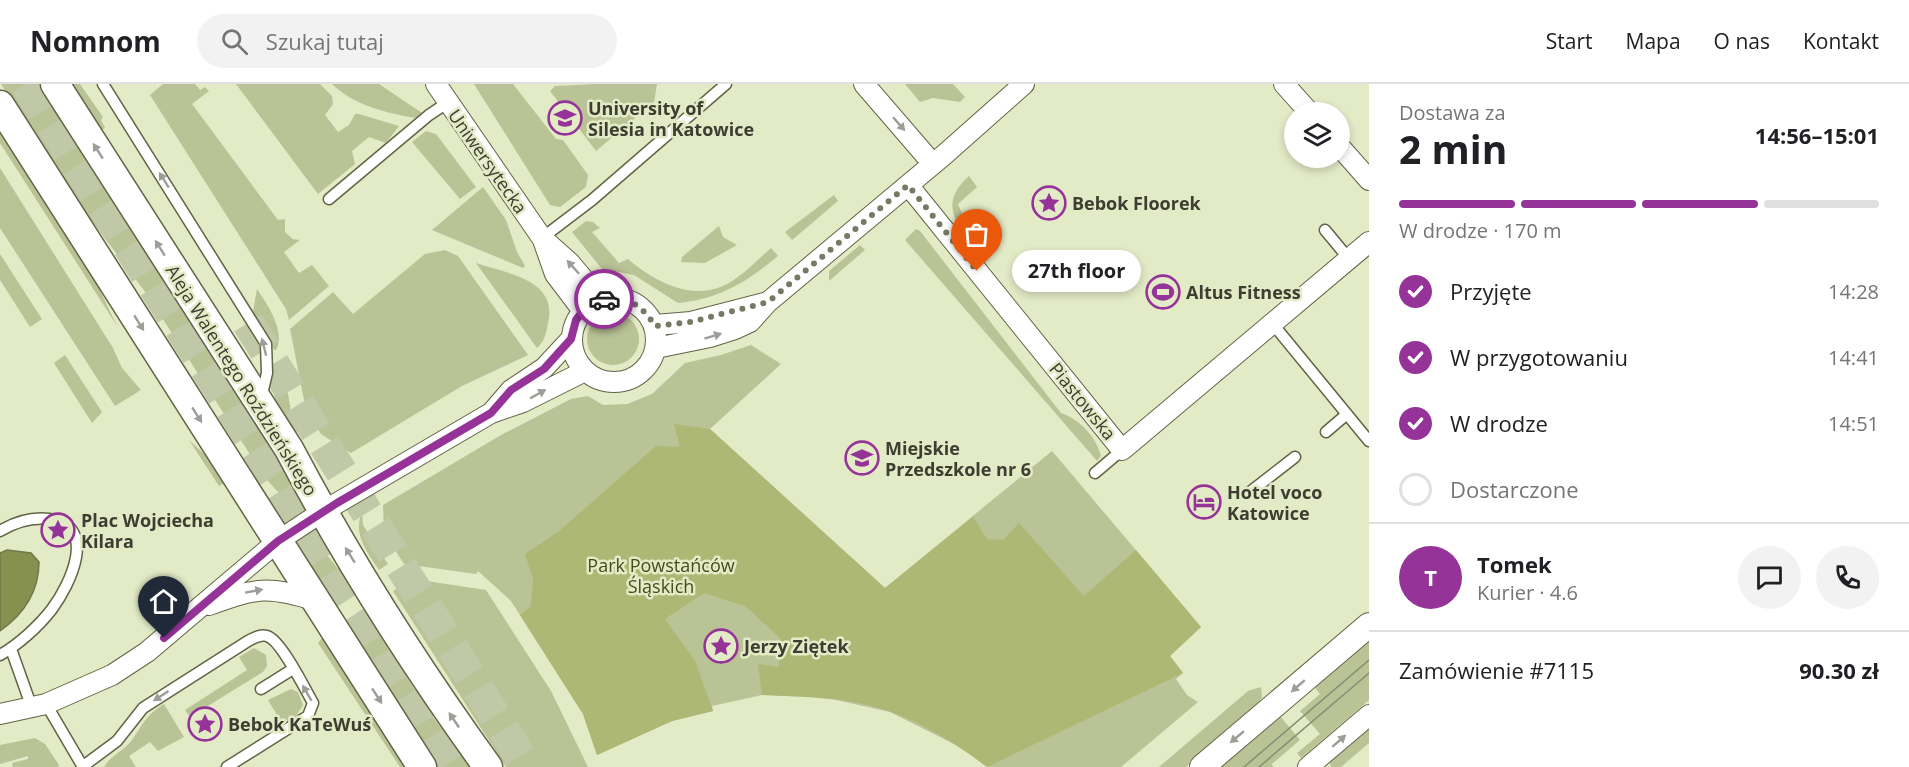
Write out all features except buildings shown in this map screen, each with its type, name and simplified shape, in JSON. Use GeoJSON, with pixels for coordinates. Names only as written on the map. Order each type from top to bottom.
{"type":"FeatureCollection","features":[{"type":"Feature","properties":{"kind":"main road","name":"Aleja Walentego Roździeńskiego"},"geometry":{"type":"LineString","coordinates":[[55,84],[289,448],[322,512],[456,723],[488,767]]}},
{"type":"Feature","properties":{"kind":"main road"},"geometry":{"type":"LineString","coordinates":[[0,105],[422,767]]}},
{"type":"Feature","properties":{"kind":"street","name":"Uniwersytecka"},"geometry":{"type":"LineString","coordinates":[[436,84],[447,104],[542,238],[570,263],[601,300]]}},
{"type":"Feature","properties":{"kind":"street"},"geometry":{"type":"LineString","coordinates":[[864,84],[933,164]]}},
{"type":"Feature","properties":{"kind":"street"},"geometry":{"type":"LineString","coordinates":[[656,348],[710,337],[750,322],[768,302],[933,164],[1024,84]]}},
{"type":"Feature","properties":{"kind":"street"},"geometry":{"type":"LineString","coordinates":[[1284,84],[1300,102]]}},
{"type":"Feature","properties":{"kind":"street"},"geometry":{"type":"LineString","coordinates":[[1350,158],[1369,180]]}},
{"type":"Feature","properties":{"kind":"street","name":"Piastowska"},"geometry":{"type":"LineString","coordinates":[[908,185],[1122,450],[1369,242]]}},
{"type":"Feature","properties":{"kind":"street","name":"Uniwersytecka"},"geometry":{"type":"LineString","coordinates":[[542,238],[555,274],[583,311]]}},
{"type":"Feature","properties":{"kind":"street"},"geometry":{"type":"LineString","coordinates":[[624,299],[638,304],[655,326],[656,348],[651,362],[637,377],[619,383],[596,379],[585,371],[575,358],[571,339],[576,320],[583,311],[601,300],[624,299]]}},
{"type":"Feature","properties":{"kind":"street"},"geometry":{"type":"LineString","coordinates":[[655,326],[691,322],[768,302]]}},
{"type":"Feature","properties":{"kind":"street"},"geometry":{"type":"LineString","coordinates":[[491,413],[511,390],[544,369],[571,339]]}},
{"type":"Feature","properties":{"kind":"street"},"geometry":{"type":"LineString","coordinates":[[0,714],[39,706],[112,675],[147,652],[278,541],[322,512],[491,413],[523,402],[585,371]]}},
{"type":"Feature","properties":{"kind":"street"},"geometry":{"type":"LineString","coordinates":[[198,609],[251,590],[274,591],[317,601]]}},
{"type":"Feature","properties":{"kind":"street"},"geometry":{"type":"LineString","coordinates":[[1202,767],[1369,625]]}},
{"type":"Feature","properties":{"kind":"street"},"geometry":{"type":"LineString","coordinates":[[1312,766],[1369,715]]}},
{"type":"Feature","properties":{"kind":"lane"},"geometry":{"type":"LineString","coordinates":[[103,84],[266,344],[267,373],[259,404]]}},
{"type":"Feature","properties":{"kind":"lane"},"geometry":{"type":"LineString","coordinates":[[542,238],[592,200],[726,84]]}},
{"type":"Feature","properties":{"kind":"lane"},"geometry":{"type":"LineString","coordinates":[[329,199],[429,115],[447,104]]}},
{"type":"Feature","properties":{"kind":"lane"},"geometry":{"type":"LineString","coordinates":[[1325,230],[1349,259]]}},
{"type":"Feature","properties":{"kind":"lane"},"geometry":{"type":"LineString","coordinates":[[1272,323],[1369,441]]}},
{"type":"Feature","properties":{"kind":"lane"},"geometry":{"type":"LineString","coordinates":[[1326,432],[1347,414]]}},
{"type":"Feature","properties":{"kind":"lane"},"geometry":{"type":"LineString","coordinates":[[1095,473],[1122,450]]}},
{"type":"Feature","properties":{"kind":"lane"},"geometry":{"type":"LineString","coordinates":[[1250,492],[1295,457]]}},
{"type":"Feature","properties":{"kind":"lane"},"geometry":{"type":"LineString","coordinates":[[0,531],[24,520],[57,520],[75,535],[77,548],[68,584],[51,610],[11,649],[0,655]]}},
{"type":"Feature","properties":{"kind":"lane"},"geometry":{"type":"LineString","coordinates":[[11,649],[39,706],[83,767],[117,741],[143,708],[260,635],[274,639],[313,704],[312,710],[308,716],[227,767]]}},
{"type":"Feature","properties":{"kind":"lane"},"geometry":{"type":"LineString","coordinates":[[261,689],[293,669]]}},
{"type":"Feature","properties":{"kind":"green space"},"geometry":{"type":"Polygon","coordinates":[[[1,84],[41,84],[275,449],[255,462],[146,293],[62,181],[1,84]]]}},
{"type":"Feature","properties":{"kind":"green space"},"geometry":{"type":"Polygon","coordinates":[[[69,84],[80,84],[103,117],[101,120],[105,128],[101,130],[69,84]]]}},
{"type":"Feature","properties":{"kind":"green space"},"geometry":{"type":"Polygon","coordinates":[[[163,84],[195,84],[200,90],[205,87],[209,91],[192,104],[278,220],[285,219],[285,232],[293,239],[300,240],[284,252],[299,273],[312,265],[329,286],[289,320],[286,309],[150,95],[163,84]]]}},
{"type":"Feature","properties":{"kind":"green space"},"geometry":{"type":"Polygon","coordinates":[[[236,84],[320,84],[332,96],[333,104],[325,115],[338,132],[349,125],[355,114],[399,126],[386,143],[369,137],[352,151],[355,164],[318,194],[236,84]]]}},
{"type":"Feature","properties":{"kind":"green space"},"geometry":{"type":"Polygon","coordinates":[[[332,84],[379,84],[422,113],[415,118],[382,111],[360,103],[332,84]]]}},
{"type":"Feature","properties":{"kind":"green space"},"geometry":{"type":"Polygon","coordinates":[[[474,84],[513,84],[556,139],[563,140],[588,175],[586,187],[560,207],[550,205],[474,84]]]}},
{"type":"Feature","properties":{"kind":"green space"},"geometry":{"type":"Polygon","coordinates":[[[657,84],[654,102],[596,151],[550,91],[555,86],[657,84]]]}},
{"type":"Feature","properties":{"kind":"green space"},"geometry":{"type":"Polygon","coordinates":[[[905,84],[953,84],[965,97],[960,102],[933,98],[920,102],[905,84]]]}},
{"type":"Feature","properties":{"kind":"green space"},"geometry":{"type":"Polygon","coordinates":[[[0,126],[84,257],[117,326],[0,143],[0,126]]]}},
{"type":"Feature","properties":{"kind":"green space"},"geometry":{"type":"Polygon","coordinates":[[[426,131],[436,134],[476,187],[460,199],[412,142],[426,131]]]}},
{"type":"Feature","properties":{"kind":"green space"},"geometry":{"type":"Polygon","coordinates":[[[0,168],[113,348],[122,368],[141,390],[115,406],[0,228],[0,168]]]}},
{"type":"Feature","properties":{"kind":"green space"},"geometry":{"type":"Polygon","coordinates":[[[969,176],[977,187],[958,204],[964,218],[957,222],[952,203],[959,186],[969,176]]]}},
{"type":"Feature","properties":{"kind":"green space"},"geometry":{"type":"Polygon","coordinates":[[[483,187],[506,220],[517,252],[525,266],[523,268],[432,230],[483,187]]]}},
{"type":"Feature","properties":{"kind":"green space"},"geometry":{"type":"Polygon","coordinates":[[[834,195],[838,201],[792,240],[785,232],[834,195]]]}},
{"type":"Feature","properties":{"kind":"green space"},"geometry":{"type":"Polygon","coordinates":[[[586,221],[593,222],[600,228],[592,232],[619,263],[628,259],[660,281],[685,290],[710,290],[730,283],[771,248],[778,256],[732,288],[707,298],[678,303],[634,275],[602,269],[572,232],[586,221]]]}},
{"type":"Feature","properties":{"kind":"green space"},"geometry":{"type":"Polygon","coordinates":[[[719,226],[723,237],[737,245],[705,263],[681,262],[682,257],[719,226]]]}},
{"type":"Feature","properties":{"kind":"green space"},"geometry":{"type":"Polygon","coordinates":[[[916,229],[920,231],[1061,413],[1080,424],[1091,435],[1101,456],[1097,461],[905,240],[916,229]]]}},
{"type":"Feature","properties":{"kind":"green space"},"geometry":{"type":"Polygon","coordinates":[[[860,245],[865,250],[829,281],[829,271],[860,245]]]}},
{"type":"Feature","properties":{"kind":"green space"},"geometry":{"type":"Polygon","coordinates":[[[445,250],[458,256],[528,355],[462,386],[351,453],[321,434],[306,410],[290,329],[333,292],[353,314],[425,254],[445,250]]]}},
{"type":"Feature","properties":{"kind":"green space"},"geometry":{"type":"Polygon","coordinates":[[[0,254],[42,319],[30,327],[0,280],[0,254]]]}},
{"type":"Feature","properties":{"kind":"green space"},"geometry":{"type":"Polygon","coordinates":[[[476,263],[528,281],[545,297],[549,308],[548,323],[543,340],[537,348],[476,263]]]}},
{"type":"Feature","properties":{"kind":"green space"},"geometry":{"type":"Polygon","coordinates":[[[257,289],[277,326],[279,335],[276,350],[253,311],[257,289]]]}},
{"type":"Feature","properties":{"kind":"green space"},"geometry":{"type":"Polygon","coordinates":[[[613,313],[623,315],[631,321],[637,329],[639,339],[637,349],[631,357],[623,363],[613,365],[603,363],[595,357],[589,349],[587,339],[589,329],[595,321],[603,315],[613,313]]]}},
{"type":"Feature","properties":{"kind":"green space","name":"Park Powstańców Śląskich"},"geometry":{"type":"Polygon","coordinates":[[[751,345],[781,364],[710,429],[885,588],[1052,451],[1201,627],[1170,656],[1183,673],[1176,679],[1187,695],[1198,702],[1121,767],[987,767],[962,748],[890,712],[823,697],[762,695],[712,706],[713,711],[672,721],[597,755],[583,714],[511,601],[478,571],[476,574],[404,564],[384,533],[383,505],[501,435],[571,399],[588,396],[603,405],[627,404],[652,394],[685,363],[751,345]]]}},
{"type":"Feature","properties":{"kind":"green space"},"geometry":{"type":"Polygon","coordinates":[[[65,355],[102,412],[92,423],[54,363],[65,355]]]}},
{"type":"Feature","properties":{"kind":"green space"},"geometry":{"type":"Polygon","coordinates":[[[278,363],[284,372],[291,411],[300,428],[294,436],[279,410],[274,395],[273,376],[275,365],[278,363]]]}},
{"type":"Feature","properties":{"kind":"green space","name":"Park Powstańców Śląskich"},"geometry":{"type":"Polygon","coordinates":[[[674,424],[710,429],[885,588],[973,517],[987,539],[1003,540],[1019,523],[1084,596],[1136,550],[1201,627],[1170,656],[1183,673],[987,767],[941,736],[891,712],[859,703],[810,697],[762,695],[758,664],[779,667],[780,638],[745,606],[704,593],[665,619],[695,661],[713,711],[672,721],[597,755],[583,714],[520,615],[531,606],[533,579],[525,554],[558,532],[656,446],[680,447],[674,424]]]}},
{"type":"Feature","properties":{"kind":"green space"},"geometry":{"type":"Polygon","coordinates":[[[189,440],[216,465],[226,482],[219,486],[189,440]]]}},
{"type":"Feature","properties":{"kind":"green space"},"geometry":{"type":"Polygon","coordinates":[[[282,461],[291,480],[292,500],[276,490],[262,474],[282,461]]]}},
{"type":"Feature","properties":{"kind":"green space"},"geometry":{"type":"Polygon","coordinates":[[[362,513],[363,525],[388,564],[379,570],[360,536],[359,521],[362,513]]]}},
{"type":"Feature","properties":{"kind":"green space"},"geometry":{"type":"Polygon","coordinates":[[[308,547],[322,551],[328,556],[350,589],[331,602],[312,570],[308,547]]]}},
{"type":"Feature","properties":{"kind":"green space"},"geometry":{"type":"Polygon","coordinates":[[[413,579],[486,590],[551,691],[588,767],[506,767],[393,591],[413,579]]]}},
{"type":"Feature","properties":{"kind":"green space"},"geometry":{"type":"Polygon","coordinates":[[[363,609],[427,709],[470,767],[436,767],[344,622],[363,609]]]}},
{"type":"Feature","properties":{"kind":"green space"},"geometry":{"type":"Polygon","coordinates":[[[325,634],[409,767],[400,767],[318,643],[325,634]]]}},
{"type":"Feature","properties":{"kind":"green space"},"geometry":{"type":"Polygon","coordinates":[[[1369,634],[1369,700],[1301,758],[1297,753],[1320,734],[1300,711],[1320,694],[1311,683],[1369,634]]]}},
{"type":"Feature","properties":{"kind":"green space"},"geometry":{"type":"Polygon","coordinates":[[[254,648],[266,655],[267,666],[263,672],[190,717],[185,710],[247,670],[239,657],[254,648]]]}},
{"type":"Feature","properties":{"kind":"green space"},"geometry":{"type":"Polygon","coordinates":[[[1261,687],[1262,697],[1257,706],[1186,767],[1159,767],[1248,691],[1261,687]]]}},
{"type":"Feature","properties":{"kind":"green space"},"geometry":{"type":"Polygon","coordinates":[[[291,689],[298,692],[303,705],[296,716],[283,725],[268,700],[291,689]]]}},
{"type":"Feature","properties":{"kind":"green space"},"geometry":{"type":"Polygon","coordinates":[[[1303,697],[1281,717],[1300,740],[1272,764],[1273,767],[1213,767],[1303,697]]]}},
{"type":"Feature","properties":{"kind":"green space"},"geometry":{"type":"Polygon","coordinates":[[[164,704],[184,737],[158,751],[150,742],[129,756],[136,767],[104,767],[110,759],[129,744],[149,716],[164,704]]]}},
{"type":"Feature","properties":{"kind":"green space"},"geometry":{"type":"Polygon","coordinates":[[[1369,722],[1369,743],[1341,767],[1331,767],[1329,759],[1369,722]]]}},
{"type":"Feature","properties":{"kind":"green space"},"geometry":{"type":"Polygon","coordinates":[[[35,738],[45,744],[59,765],[58,767],[13,767],[12,763],[28,759],[28,756],[0,764],[0,745],[35,738]]]}},
{"type":"Feature","properties":{"kind":"shaded area"},"geometry":{"type":"Polygon","coordinates":[[[7,550],[31,553],[39,562],[33,593],[23,610],[0,631],[0,553],[7,550]]]}},
{"type":"Feature","properties":{"kind":"tunnel"},"geometry":{"type":"LineString","coordinates":[[26,84],[458,767]]}},
{"type":"Feature","properties":{"kind":"tunnel"},"geometry":{"type":"LineString","coordinates":[[248,323],[527,767]]}},
{"type":"Feature","properties":{"kind":"tram line"},"geometry":{"type":"LineString","coordinates":[[1244,767],[1369,660]]}},
{"type":"Feature","properties":{"kind":"tram line"},"geometry":{"type":"LineString","coordinates":[[1259,767],[1369,673]]}},
{"type":"Feature","properties":{"kind":"way so far"},"geometry":{"type":"LineString","coordinates":[[604,299],[624,299],[638,304],[655,326],[717,317],[768,302],[908,185],[977,271]]}},
{"type":"Feature","properties":{"kind":"place","name":"University of Silesia in Katowice"},"geometry":{"type":"Point","coordinates":[565,118]}},
{"type":"Feature","properties":{"kind":"place","name":"Bebok Floorek"},"geometry":{"type":"Point","coordinates":[1049,203]}},
{"type":"Feature","properties":{"kind":"place","name":"27th floor"},"geometry":{"type":"Point","coordinates":[977,271]}},
{"type":"Feature","properties":{"kind":"place","name":"Altus Fitness"},"geometry":{"type":"Point","coordinates":[1163,292]}},
{"type":"Feature","properties":{"kind":"place","name":"Miejskie Przedszkole nr 6"},"geometry":{"type":"Point","coordinates":[862,458]}},
{"type":"Feature","properties":{"kind":"place","name":"Hotel voco Katowice"},"geometry":{"type":"Point","coordinates":[1204,502]}},
{"type":"Feature","properties":{"kind":"place","name":"Plac Wojciecha Kilara"},"geometry":{"type":"Point","coordinates":[58,530]}},
{"type":"Feature","properties":{"kind":"place","name":"Jerzy Ziętek"},"geometry":{"type":"Point","coordinates":[721,646]}},
{"type":"Feature","properties":{"kind":"place","name":"Bebok KaTeWuś"},"geometry":{"type":"Point","coordinates":[205,724]}},
{"type":"Feature","properties":{"kind":"route"},"geometry":{"type":"LineString","coordinates":[[164,638],[278,541],[322,512],[491,413],[511,390],[544,369],[571,339],[576,320],[583,311],[604,299]]}}]}
